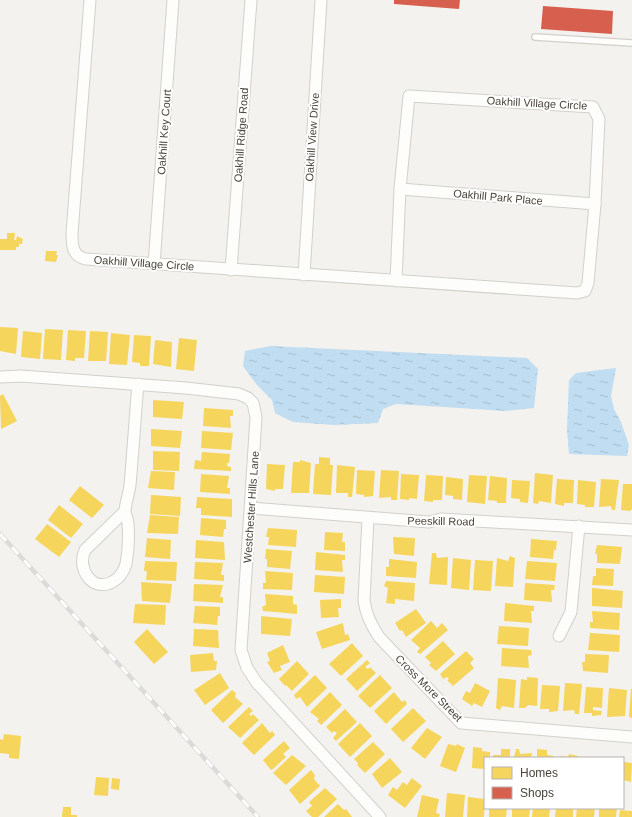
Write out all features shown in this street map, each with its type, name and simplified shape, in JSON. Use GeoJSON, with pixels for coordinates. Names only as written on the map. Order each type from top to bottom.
{"type":"FeatureCollection","features":[{"type":"Feature","properties":{"kind":"street","name":"Oakhill Village Circle"},"geometry":{"type":"LineString","coordinates":[[90,0],[72,246],[80,258],[154,265],[576,293],[585,291],[588,283],[595,204],[599,120],[593,106],[409,96],[400,189],[396,281]]}},
{"type":"Feature","properties":{"kind":"street","name":"Oakhill Key Court"},"geometry":{"type":"LineString","coordinates":[[154,265],[172,0]]}},
{"type":"Feature","properties":{"kind":"street","name":"Oakhill Ridge Road"},"geometry":{"type":"LineString","coordinates":[[231,270],[251,0]]}},
{"type":"Feature","properties":{"kind":"street","name":"Oakhill View Drive"},"geometry":{"type":"LineString","coordinates":[[304,275],[321,0]]}},
{"type":"Feature","properties":{"kind":"street","name":"Oakhill Park Place"},"geometry":{"type":"LineString","coordinates":[[400,189],[595,204]]}},
{"type":"Feature","properties":{"kind":"street","name":"Westchester Hills Lane"},"geometry":{"type":"LineString","coordinates":[[0,376],[21,376],[138,384],[239,394],[248,398],[253,403],[256,417],[241,650],[243,660],[257,683],[380,817]]}},
{"type":"Feature","properties":{"kind":"street"},"geometry":{"type":"LineString","coordinates":[[125,511],[85,550],[82,566],[84,572],[93,582],[103,584],[110,583],[121,575],[124,569],[128,524],[125,511],[130,489],[138,384]]}},
{"type":"Feature","properties":{"kind":"street","name":"Peeskill Road"},"geometry":{"type":"LineString","coordinates":[[251,508],[429,522],[441,519],[632,530]]}},
{"type":"Feature","properties":{"kind":"street","name":"Cross More Street"},"geometry":{"type":"LineString","coordinates":[[368,518],[364,601],[366,614],[370,625],[379,637],[461,723],[632,737]]}},
{"type":"Feature","properties":{"kind":"street"},"geometry":{"type":"LineString","coordinates":[[559,636],[571,612],[579,526]]}},
{"type":"Feature","properties":{"kind":"lane"},"geometry":{"type":"LineString","coordinates":[[535,37],[632,43]]}},
{"type":"Feature","properties":{"kind":"water"},"geometry":{"type":"Polygon","coordinates":[[[270,346],[527,358],[538,369],[534,408],[506,411],[396,404],[383,409],[378,423],[334,425],[293,422],[275,413],[272,400],[257,385],[243,366],[245,351],[270,346]]]}},
{"type":"Feature","properties":{"kind":"water"},"geometry":{"type":"Polygon","coordinates":[[[616,368],[611,396],[614,409],[621,422],[629,445],[627,456],[569,454],[567,430],[569,380],[576,373],[616,368]]]}},
{"type":"Feature","properties":{"kind":"building: Homes"},"geometry":{"type":"Polygon","coordinates":[[[7,233],[15,233],[14,240],[16,240],[17,236],[23,239],[22,244],[19,244],[19,247],[16,247],[16,250],[0,250],[0,239],[7,239],[7,233]]]}},
{"type":"Feature","properties":{"kind":"building: Homes"},"geometry":{"type":"Polygon","coordinates":[[[46,251],[57,251],[56,255],[58,255],[56,262],[45,261],[46,251]]]}},
{"type":"Feature","properties":{"kind":"building: Homes"},"geometry":{"type":"Polygon","coordinates":[[[0,327],[18,328],[16,354],[0,351],[0,327]]]}},
{"type":"Feature","properties":{"kind":"building: Homes"},"geometry":{"type":"Polygon","coordinates":[[[45,329],[63,330],[61,360],[43,359],[45,329]]]}},
{"type":"Feature","properties":{"kind":"building: Homes"},"geometry":{"type":"Polygon","coordinates":[[[68,330],[86,331],[84,358],[75,358],[75,361],[66,360],[68,330]]]}},
{"type":"Feature","properties":{"kind":"building: Homes"},"geometry":{"type":"Polygon","coordinates":[[[23,331],[42,333],[40,359],[21,357],[23,331]]]}},
{"type":"Feature","properties":{"kind":"building: Homes"},"geometry":{"type":"Polygon","coordinates":[[[90,331],[108,332],[106,361],[88,361],[90,331]]]}},
{"type":"Feature","properties":{"kind":"building: Homes"},"geometry":{"type":"Polygon","coordinates":[[[111,333],[130,335],[127,365],[109,364],[111,333]]]}},
{"type":"Feature","properties":{"kind":"building: Homes"},"geometry":{"type":"Polygon","coordinates":[[[134,335],[151,336],[149,366],[140,366],[140,363],[132,362],[134,335]]]}},
{"type":"Feature","properties":{"kind":"building: Homes"},"geometry":{"type":"Polygon","coordinates":[[[179,338],[197,340],[194,371],[176,369],[179,338]]]}},
{"type":"Feature","properties":{"kind":"building: Homes"},"geometry":{"type":"Polygon","coordinates":[[[155,340],[172,342],[171,367],[153,364],[155,340]]]}},
{"type":"Feature","properties":{"kind":"building: Homes"},"geometry":{"type":"Polygon","coordinates":[[[3,394],[17,421],[1,429],[0,396],[3,394]]]}},
{"type":"Feature","properties":{"kind":"building: Homes"},"geometry":{"type":"Polygon","coordinates":[[[153,400],[184,402],[182,419],[153,417],[153,400]]]}},
{"type":"Feature","properties":{"kind":"building: Homes"},"geometry":{"type":"Polygon","coordinates":[[[204,408],[233,410],[233,416],[230,416],[231,428],[203,426],[204,408]]]}},
{"type":"Feature","properties":{"kind":"building: Homes"},"geometry":{"type":"Polygon","coordinates":[[[151,429],[182,431],[180,448],[151,446],[151,429]]]}},
{"type":"Feature","properties":{"kind":"building: Homes"},"geometry":{"type":"Polygon","coordinates":[[[202,431],[233,433],[231,450],[201,448],[202,431]]]}},
{"type":"Feature","properties":{"kind":"building: Homes"},"geometry":{"type":"Polygon","coordinates":[[[153,451],[180,452],[179,471],[153,470],[153,451]]]}},
{"type":"Feature","properties":{"kind":"building: Homes"},"geometry":{"type":"Polygon","coordinates":[[[202,452],[230,454],[229,463],[227,463],[227,466],[231,467],[231,471],[194,469],[195,460],[201,461],[202,452]]]}},
{"type":"Feature","properties":{"kind":"building: Homes"},"geometry":{"type":"Polygon","coordinates":[[[319,457],[330,458],[330,465],[333,465],[331,495],[313,494],[315,464],[319,464],[319,457]]]}},
{"type":"Feature","properties":{"kind":"building: Homes"},"geometry":{"type":"Polygon","coordinates":[[[300,460],[311,463],[309,493],[291,493],[293,462],[300,462],[300,460]]]}},
{"type":"Feature","properties":{"kind":"building: Homes"},"geometry":{"type":"Polygon","coordinates":[[[267,464],[285,465],[283,489],[275,489],[275,491],[266,489],[267,464]]]}},
{"type":"Feature","properties":{"kind":"building: Homes"},"geometry":{"type":"Polygon","coordinates":[[[337,465],[355,467],[352,497],[348,497],[348,493],[336,493],[337,465]]]}},
{"type":"Feature","properties":{"kind":"building: Homes"},"geometry":{"type":"Polygon","coordinates":[[[357,470],[375,471],[373,496],[364,497],[364,495],[356,494],[357,470]]]}},
{"type":"Feature","properties":{"kind":"building: Homes"},"geometry":{"type":"Polygon","coordinates":[[[381,470],[399,471],[397,500],[391,500],[391,497],[379,498],[381,470]]]}},
{"type":"Feature","properties":{"kind":"building: Homes"},"geometry":{"type":"Polygon","coordinates":[[[151,471],[175,472],[174,490],[148,488],[151,471]]]}},
{"type":"Feature","properties":{"kind":"building: Homes"},"geometry":{"type":"Polygon","coordinates":[[[535,473],[553,475],[551,503],[539,501],[538,504],[533,503],[535,473]]]}},
{"type":"Feature","properties":{"kind":"building: Homes"},"geometry":{"type":"Polygon","coordinates":[[[201,474],[229,476],[227,488],[230,488],[230,494],[200,492],[201,474]]]}},
{"type":"Feature","properties":{"kind":"building: Homes"},"geometry":{"type":"Polygon","coordinates":[[[401,474],[419,475],[417,499],[400,499],[401,474]]]}},
{"type":"Feature","properties":{"kind":"building: Homes"},"geometry":{"type":"Polygon","coordinates":[[[426,475],[443,476],[442,500],[433,500],[433,502],[424,501],[426,475]]]}},
{"type":"Feature","properties":{"kind":"building: Homes"},"geometry":{"type":"Polygon","coordinates":[[[469,475],[487,476],[485,504],[467,502],[469,475]]]}},
{"type":"Feature","properties":{"kind":"building: Homes"},"geometry":{"type":"Polygon","coordinates":[[[490,476],[507,478],[506,503],[497,503],[497,501],[488,500],[490,476]]]}},
{"type":"Feature","properties":{"kind":"building: Homes"},"geometry":{"type":"Polygon","coordinates":[[[446,477],[463,479],[462,500],[453,499],[453,496],[445,495],[446,477]]]}},
{"type":"Feature","properties":{"kind":"building: Homes"},"geometry":{"type":"Polygon","coordinates":[[[557,479],[574,480],[573,503],[564,503],[564,506],[555,504],[557,479]]]}},
{"type":"Feature","properties":{"kind":"building: Homes"},"geometry":{"type":"Polygon","coordinates":[[[601,479],[619,480],[615,510],[612,510],[611,506],[599,507],[601,479]]]}},
{"type":"Feature","properties":{"kind":"building: Homes"},"geometry":{"type":"Polygon","coordinates":[[[512,480],[530,481],[528,503],[520,502],[520,499],[511,498],[512,480]]]}},
{"type":"Feature","properties":{"kind":"building: Homes"},"geometry":{"type":"Polygon","coordinates":[[[578,480],[596,482],[594,507],[585,507],[585,505],[577,504],[578,480]]]}},
{"type":"Feature","properties":{"kind":"building: Homes"},"geometry":{"type":"Polygon","coordinates":[[[623,484],[632,484],[632,509],[630,511],[621,510],[623,484]]]}},
{"type":"Feature","properties":{"kind":"building: Homes"},"geometry":{"type":"Polygon","coordinates":[[[80,486],[104,505],[92,518],[69,500],[80,486]]]}},
{"type":"Feature","properties":{"kind":"building: Homes"},"geometry":{"type":"Polygon","coordinates":[[[151,495],[181,497],[180,516],[150,514],[151,495]]]}},
{"type":"Feature","properties":{"kind":"building: Homes"},"geometry":{"type":"Polygon","coordinates":[[[197,497],[232,499],[232,517],[201,515],[201,508],[196,508],[197,497]]]}},
{"type":"Feature","properties":{"kind":"building: Homes"},"geometry":{"type":"Polygon","coordinates":[[[59,505],[83,524],[71,538],[48,520],[59,505]]]}},
{"type":"Feature","properties":{"kind":"building: Homes"},"geometry":{"type":"Polygon","coordinates":[[[150,515],[179,517],[178,534],[147,533],[150,515]]]}},
{"type":"Feature","properties":{"kind":"building: Homes"},"geometry":{"type":"Polygon","coordinates":[[[201,518],[226,520],[226,529],[224,529],[223,537],[200,535],[201,518]]]}},
{"type":"Feature","properties":{"kind":"building: Homes"},"geometry":{"type":"Polygon","coordinates":[[[47,524],[71,542],[59,557],[35,539],[47,524]]]}},
{"type":"Feature","properties":{"kind":"building: Homes"},"geometry":{"type":"Polygon","coordinates":[[[268,528],[297,530],[296,547],[268,545],[269,537],[266,537],[268,528]]]}},
{"type":"Feature","properties":{"kind":"building: Homes"},"geometry":{"type":"Polygon","coordinates":[[[325,532],[343,533],[342,542],[345,542],[345,551],[324,550],[325,532]]]}},
{"type":"Feature","properties":{"kind":"building: Homes"},"geometry":{"type":"Polygon","coordinates":[[[393,537],[415,538],[414,556],[394,554],[393,537]]]}},
{"type":"Feature","properties":{"kind":"building: Homes"},"geometry":{"type":"Polygon","coordinates":[[[147,538],[171,540],[170,559],[145,557],[147,538]]]}},
{"type":"Feature","properties":{"kind":"building: Homes"},"geometry":{"type":"Polygon","coordinates":[[[531,539],[557,541],[553,559],[530,557],[531,539]]]}},
{"type":"Feature","properties":{"kind":"building: Homes"},"geometry":{"type":"Polygon","coordinates":[[[196,540],[224,542],[225,560],[195,558],[196,540]]]}},
{"type":"Feature","properties":{"kind":"building: Homes"},"geometry":{"type":"Polygon","coordinates":[[[597,545],[622,547],[620,564],[597,563],[597,554],[595,554],[597,545]]]}},
{"type":"Feature","properties":{"kind":"building: Homes"},"geometry":{"type":"Polygon","coordinates":[[[266,549],[292,551],[290,569],[267,567],[267,559],[265,559],[266,549]]]}},
{"type":"Feature","properties":{"kind":"building: Homes"},"geometry":{"type":"Polygon","coordinates":[[[316,552],[345,555],[345,560],[342,560],[343,572],[315,570],[316,552]]]}},
{"type":"Feature","properties":{"kind":"building: Homes"},"geometry":{"type":"Polygon","coordinates":[[[432,553],[436,553],[437,558],[448,557],[447,585],[429,584],[432,553]]]}},
{"type":"Feature","properties":{"kind":"building: Homes"},"geometry":{"type":"Polygon","coordinates":[[[510,556],[515,558],[513,587],[495,586],[497,558],[508,561],[510,556]]]}},
{"type":"Feature","properties":{"kind":"building: Homes"},"geometry":{"type":"Polygon","coordinates":[[[453,558],[471,560],[469,590],[451,588],[453,558]]]}},
{"type":"Feature","properties":{"kind":"building: Homes"},"geometry":{"type":"Polygon","coordinates":[[[389,559],[417,562],[416,578],[386,576],[386,567],[389,567],[389,559]]]}},
{"type":"Feature","properties":{"kind":"building: Homes"},"geometry":{"type":"Polygon","coordinates":[[[475,560],[493,561],[491,591],[473,590],[475,560]]]}},
{"type":"Feature","properties":{"kind":"building: Homes"},"geometry":{"type":"Polygon","coordinates":[[[145,561],[177,562],[176,581],[146,580],[147,571],[144,571],[145,561]]]}},
{"type":"Feature","properties":{"kind":"building: Homes"},"geometry":{"type":"Polygon","coordinates":[[[527,561],[557,563],[555,581],[525,579],[527,561]]]}},
{"type":"Feature","properties":{"kind":"building: Homes"},"geometry":{"type":"Polygon","coordinates":[[[195,562],[223,563],[221,575],[224,575],[224,581],[194,579],[195,562]]]}},
{"type":"Feature","properties":{"kind":"building: Homes"},"geometry":{"type":"Polygon","coordinates":[[[596,568],[614,569],[613,586],[592,585],[593,576],[596,576],[596,568]]]}},
{"type":"Feature","properties":{"kind":"building: Homes"},"geometry":{"type":"Polygon","coordinates":[[[265,571],[293,573],[292,590],[263,589],[263,583],[266,583],[265,571]]]}},
{"type":"Feature","properties":{"kind":"building: Homes"},"geometry":{"type":"Polygon","coordinates":[[[315,575],[345,577],[344,594],[314,592],[315,575]]]}},
{"type":"Feature","properties":{"kind":"building: Homes"},"geometry":{"type":"Polygon","coordinates":[[[386,581],[415,583],[414,601],[395,599],[395,604],[386,603],[388,588],[384,586],[386,581]]]}},
{"type":"Feature","properties":{"kind":"building: Homes"},"geometry":{"type":"Polygon","coordinates":[[[141,582],[172,584],[170,603],[142,601],[141,582]]]}},
{"type":"Feature","properties":{"kind":"building: Homes"},"geometry":{"type":"Polygon","coordinates":[[[525,583],[555,585],[554,590],[551,590],[552,602],[524,600],[525,583]]]}},
{"type":"Feature","properties":{"kind":"building: Homes"},"geometry":{"type":"Polygon","coordinates":[[[194,584],[223,585],[220,597],[223,597],[223,603],[193,601],[194,584]]]}},
{"type":"Feature","properties":{"kind":"building: Homes"},"geometry":{"type":"Polygon","coordinates":[[[592,588],[623,591],[622,608],[592,606],[592,588]]]}},
{"type":"Feature","properties":{"kind":"building: Homes"},"geometry":{"type":"Polygon","coordinates":[[[265,594],[293,596],[293,604],[297,605],[297,614],[263,611],[262,607],[266,605],[265,594]]]}},
{"type":"Feature","properties":{"kind":"building: Homes"},"geometry":{"type":"Polygon","coordinates":[[[341,599],[341,608],[338,608],[339,617],[321,618],[320,600],[341,599]]]}},
{"type":"Feature","properties":{"kind":"building: Homes"},"geometry":{"type":"Polygon","coordinates":[[[505,603],[534,606],[534,611],[531,611],[532,623],[504,621],[505,603]]]}},
{"type":"Feature","properties":{"kind":"building: Homes"},"geometry":{"type":"Polygon","coordinates":[[[135,604],[166,605],[165,625],[133,623],[135,604]]]}},
{"type":"Feature","properties":{"kind":"building: Homes"},"geometry":{"type":"Polygon","coordinates":[[[195,606],[220,607],[220,616],[218,616],[217,625],[193,623],[195,606]]]}},
{"type":"Feature","properties":{"kind":"building: Homes"},"geometry":{"type":"Polygon","coordinates":[[[416,609],[426,623],[406,637],[395,623],[416,609]]]}},
{"type":"Feature","properties":{"kind":"building: Homes"},"geometry":{"type":"Polygon","coordinates":[[[592,611],[620,613],[619,630],[590,628],[590,622],[593,622],[592,611]]]}},
{"type":"Feature","properties":{"kind":"building: Homes"},"geometry":{"type":"Polygon","coordinates":[[[261,616],[292,619],[290,636],[261,634],[261,616]]]}},
{"type":"Feature","properties":{"kind":"building: Homes"},"geometry":{"type":"Polygon","coordinates":[[[431,621],[437,628],[442,623],[448,630],[420,654],[417,652],[420,648],[411,640],[431,621]]]}},
{"type":"Feature","properties":{"kind":"building: Homes"},"geometry":{"type":"Polygon","coordinates":[[[343,623],[345,635],[348,634],[350,640],[322,649],[316,632],[343,623]]]}},
{"type":"Feature","properties":{"kind":"building: Homes"},"geometry":{"type":"Polygon","coordinates":[[[499,626],[529,628],[528,646],[497,644],[499,626]]]}},
{"type":"Feature","properties":{"kind":"building: Homes"},"geometry":{"type":"Polygon","coordinates":[[[147,629],[168,652],[154,664],[134,642],[147,629]]]}},
{"type":"Feature","properties":{"kind":"building: Homes"},"geometry":{"type":"Polygon","coordinates":[[[194,629],[218,630],[219,648],[193,646],[194,629]]]}},
{"type":"Feature","properties":{"kind":"building: Homes"},"geometry":{"type":"Polygon","coordinates":[[[590,633],[620,635],[619,652],[588,650],[590,633]]]}},
{"type":"Feature","properties":{"kind":"building: Homes"},"geometry":{"type":"Polygon","coordinates":[[[443,641],[455,654],[436,671],[429,665],[431,663],[425,657],[443,641]]]}},
{"type":"Feature","properties":{"kind":"building: Homes"},"geometry":{"type":"Polygon","coordinates":[[[352,643],[363,656],[341,676],[329,664],[352,643]]]}},
{"type":"Feature","properties":{"kind":"building: Homes"},"geometry":{"type":"Polygon","coordinates":[[[283,645],[290,662],[280,666],[282,670],[274,673],[267,662],[270,661],[267,653],[283,645]]]}},
{"type":"Feature","properties":{"kind":"building: Homes"},"geometry":{"type":"Polygon","coordinates":[[[502,648],[531,650],[532,655],[528,656],[529,668],[501,666],[502,648]]]}},
{"type":"Feature","properties":{"kind":"building: Homes"},"geometry":{"type":"Polygon","coordinates":[[[466,651],[474,659],[470,663],[474,668],[453,686],[447,680],[449,679],[447,677],[443,679],[440,674],[466,651]]]}},
{"type":"Feature","properties":{"kind":"building: Homes"},"geometry":{"type":"Polygon","coordinates":[[[213,653],[214,661],[217,661],[216,670],[191,672],[190,655],[213,653]]]}},
{"type":"Feature","properties":{"kind":"building: Homes"},"geometry":{"type":"Polygon","coordinates":[[[585,654],[609,655],[608,673],[583,671],[582,662],[585,662],[585,654]]]}},
{"type":"Feature","properties":{"kind":"building: Homes"},"geometry":{"type":"Polygon","coordinates":[[[367,660],[370,663],[365,667],[368,669],[370,667],[376,673],[357,691],[346,679],[367,660]]]}},
{"type":"Feature","properties":{"kind":"building: Homes"},"geometry":{"type":"Polygon","coordinates":[[[297,661],[309,674],[292,691],[279,679],[297,661]]]}},
{"type":"Feature","properties":{"kind":"building: Homes"},"geometry":{"type":"Polygon","coordinates":[[[220,673],[229,688],[205,705],[194,690],[220,673]]]}},
{"type":"Feature","properties":{"kind":"building: Homes"},"geometry":{"type":"Polygon","coordinates":[[[315,675],[327,688],[307,707],[300,697],[296,699],[294,695],[315,675]]]}},
{"type":"Feature","properties":{"kind":"building: Homes"},"geometry":{"type":"Polygon","coordinates":[[[380,675],[392,688],[370,708],[358,696],[380,675]]]}},
{"type":"Feature","properties":{"kind":"building: Homes"},"geometry":{"type":"Polygon","coordinates":[[[527,677],[538,678],[537,706],[528,705],[525,708],[519,708],[521,679],[527,680],[527,677]]]}},
{"type":"Feature","properties":{"kind":"building: Homes"},"geometry":{"type":"Polygon","coordinates":[[[498,678],[516,680],[514,708],[502,706],[500,710],[496,708],[498,678]]]}},
{"type":"Feature","properties":{"kind":"building: Homes"},"geometry":{"type":"Polygon","coordinates":[[[475,683],[490,691],[482,707],[474,703],[472,706],[462,699],[466,691],[470,693],[475,683]]]}},
{"type":"Feature","properties":{"kind":"building: Homes"},"geometry":{"type":"Polygon","coordinates":[[[565,683],[582,684],[579,714],[575,714],[574,710],[563,711],[565,683]]]}},
{"type":"Feature","properties":{"kind":"building: Homes"},"geometry":{"type":"Polygon","coordinates":[[[542,685],[560,686],[558,711],[549,712],[549,709],[540,709],[542,685]]]}},
{"type":"Feature","properties":{"kind":"building: Homes"},"geometry":{"type":"Polygon","coordinates":[[[586,687],[603,688],[602,708],[593,707],[593,710],[602,711],[601,715],[592,716],[592,713],[584,713],[586,687]]]}},
{"type":"Feature","properties":{"kind":"building: Homes"},"geometry":{"type":"Polygon","coordinates":[[[609,688],[627,690],[625,716],[607,717],[609,688]]]}},
{"type":"Feature","properties":{"kind":"building: Homes"},"geometry":{"type":"Polygon","coordinates":[[[632,689],[632,718],[629,717],[632,689]]]}},
{"type":"Feature","properties":{"kind":"building: Homes"},"geometry":{"type":"Polygon","coordinates":[[[232,690],[236,693],[235,697],[243,704],[223,723],[211,710],[232,690]]]}},
{"type":"Feature","properties":{"kind":"building: Homes"},"geometry":{"type":"Polygon","coordinates":[[[330,692],[342,705],[321,725],[317,721],[319,719],[310,712],[330,692]]]}},
{"type":"Feature","properties":{"kind":"building: Homes"},"geometry":{"type":"Polygon","coordinates":[[[394,692],[402,702],[405,700],[407,704],[386,724],[374,711],[394,692]]]}},
{"type":"Feature","properties":{"kind":"building: Homes"},"geometry":{"type":"Polygon","coordinates":[[[249,707],[253,711],[249,714],[251,716],[253,714],[259,720],[240,738],[228,727],[249,707]]]}},
{"type":"Feature","properties":{"kind":"building: Homes"},"geometry":{"type":"Polygon","coordinates":[[[413,708],[426,721],[403,742],[391,729],[413,708]]]}},
{"type":"Feature","properties":{"kind":"building: Homes"},"geometry":{"type":"Polygon","coordinates":[[[345,709],[357,722],[336,741],[333,738],[337,733],[334,731],[332,733],[326,727],[345,709]]]}},
{"type":"Feature","properties":{"kind":"building: Homes"},"geometry":{"type":"Polygon","coordinates":[[[262,723],[270,733],[272,731],[275,735],[254,755],[242,743],[262,723]]]}},
{"type":"Feature","properties":{"kind":"building: Homes"},"geometry":{"type":"Polygon","coordinates":[[[360,723],[372,736],[350,757],[338,744],[360,723]]]}},
{"type":"Feature","properties":{"kind":"building: Homes"},"geometry":{"type":"Polygon","coordinates":[[[427,728],[442,737],[425,759],[411,748],[427,728]]]}},
{"type":"Feature","properties":{"kind":"building: Homes"},"geometry":{"type":"Polygon","coordinates":[[[4,734],[21,736],[19,759],[9,758],[9,754],[0,753],[0,739],[3,740],[4,734]]]}},
{"type":"Feature","properties":{"kind":"building: Homes"},"geometry":{"type":"Polygon","coordinates":[[[284,741],[290,748],[283,754],[286,757],[272,770],[263,760],[284,741]]]}},
{"type":"Feature","properties":{"kind":"building: Homes"},"geometry":{"type":"Polygon","coordinates":[[[373,742],[385,754],[365,773],[357,765],[358,763],[354,759],[373,742]]]}},
{"type":"Feature","properties":{"kind":"building: Homes"},"geometry":{"type":"Polygon","coordinates":[[[448,744],[456,746],[457,744],[465,748],[456,772],[440,766],[448,744]]]}},
{"type":"Feature","properties":{"kind":"building: Homes"},"geometry":{"type":"Polygon","coordinates":[[[473,747],[482,748],[482,751],[490,752],[490,757],[484,757],[484,769],[472,768],[473,747]]]}},
{"type":"Feature","properties":{"kind":"building: Homes"},"geometry":{"type":"Polygon","coordinates":[[[501,749],[510,749],[510,757],[493,757],[493,755],[501,755],[501,749]]]}},
{"type":"Feature","properties":{"kind":"building: Homes"},"geometry":{"type":"Polygon","coordinates":[[[516,749],[519,749],[520,754],[532,753],[531,757],[514,757],[516,749]]]}},
{"type":"Feature","properties":{"kind":"building: Homes"},"geometry":{"type":"Polygon","coordinates":[[[537,749],[547,750],[547,755],[554,756],[554,757],[537,757],[537,749]]]}},
{"type":"Feature","properties":{"kind":"building: Homes"},"geometry":{"type":"Polygon","coordinates":[[[569,754],[578,756],[578,757],[568,757],[569,754]]]}},
{"type":"Feature","properties":{"kind":"building: Homes"},"geometry":{"type":"Polygon","coordinates":[[[292,755],[306,766],[286,785],[273,773],[292,755]]]}},
{"type":"Feature","properties":{"kind":"building: Homes"},"geometry":{"type":"Polygon","coordinates":[[[390,758],[402,772],[382,788],[372,774],[390,758]]]}},
{"type":"Feature","properties":{"kind":"building: Homes"},"geometry":{"type":"Polygon","coordinates":[[[624,762],[632,763],[631,782],[624,780],[624,762]]]}},
{"type":"Feature","properties":{"kind":"building: Homes"},"geometry":{"type":"Polygon","coordinates":[[[311,770],[315,775],[314,779],[320,786],[300,804],[289,790],[311,770]]]}},
{"type":"Feature","properties":{"kind":"building: Homes"},"geometry":{"type":"Polygon","coordinates":[[[96,777],[109,778],[108,796],[94,795],[96,777]]]}},
{"type":"Feature","properties":{"kind":"building: Homes"},"geometry":{"type":"Polygon","coordinates":[[[112,778],[120,779],[119,790],[111,789],[112,778]]]}},
{"type":"Feature","properties":{"kind":"building: Homes"},"geometry":{"type":"Polygon","coordinates":[[[412,778],[422,786],[405,808],[388,795],[393,787],[397,790],[403,782],[407,785],[412,778]]]}},
{"type":"Feature","properties":{"kind":"building: Homes"},"geometry":{"type":"Polygon","coordinates":[[[325,788],[337,799],[318,817],[312,817],[306,811],[312,806],[309,802],[325,788]]]}},
{"type":"Feature","properties":{"kind":"building: Homes"},"geometry":{"type":"Polygon","coordinates":[[[447,793],[465,795],[463,817],[445,817],[447,793]]]}},
{"type":"Feature","properties":{"kind":"building: Homes"},"geometry":{"type":"Polygon","coordinates":[[[422,795],[439,799],[436,813],[440,814],[439,817],[417,817],[422,795]]]}},
{"type":"Feature","properties":{"kind":"building: Homes"},"geometry":{"type":"Polygon","coordinates":[[[468,797],[484,799],[484,817],[467,817],[468,797]]]}},
{"type":"Feature","properties":{"kind":"building: Homes"},"geometry":{"type":"Polygon","coordinates":[[[338,804],[344,810],[346,809],[352,817],[324,817],[338,804]]]}},
{"type":"Feature","properties":{"kind":"building: Homes"},"geometry":{"type":"Polygon","coordinates":[[[63,807],[71,807],[71,815],[77,815],[77,817],[62,817],[63,807]]]}},
{"type":"Feature","properties":{"kind":"building: Homes"},"geometry":{"type":"Polygon","coordinates":[[[489,809],[507,809],[506,817],[489,817],[489,809]]]}},
{"type":"Feature","properties":{"kind":"building: Homes"},"geometry":{"type":"Polygon","coordinates":[[[512,809],[530,809],[529,817],[512,817],[512,809]]]}},
{"type":"Feature","properties":{"kind":"building: Homes"},"geometry":{"type":"Polygon","coordinates":[[[533,809],[550,809],[549,817],[532,817],[533,809]]]}},
{"type":"Feature","properties":{"kind":"building: Homes"},"geometry":{"type":"Polygon","coordinates":[[[556,809],[573,809],[573,817],[555,817],[556,809]]]}},
{"type":"Feature","properties":{"kind":"building: Homes"},"geometry":{"type":"Polygon","coordinates":[[[577,809],[595,809],[594,817],[576,817],[577,809]]]}},
{"type":"Feature","properties":{"kind":"building: Homes"},"geometry":{"type":"Polygon","coordinates":[[[599,809],[617,809],[616,817],[599,817],[599,809]]]}},
{"type":"Feature","properties":{"kind":"building: Homes"},"geometry":{"type":"Polygon","coordinates":[[[620,810],[632,811],[632,817],[619,817],[620,810]]]}},
{"type":"Feature","properties":{"kind":"building: Shops"},"geometry":{"type":"Polygon","coordinates":[[[394,0],[460,0],[459,9],[394,4],[394,0]]]}},
{"type":"Feature","properties":{"kind":"building: Shops"},"geometry":{"type":"Polygon","coordinates":[[[543,6],[613,11],[612,34],[541,29],[543,6]]]}},
{"type":"Feature","properties":{"kind":"railway"},"geometry":{"type":"LineString","coordinates":[[0,534],[258,817]]}}]}
